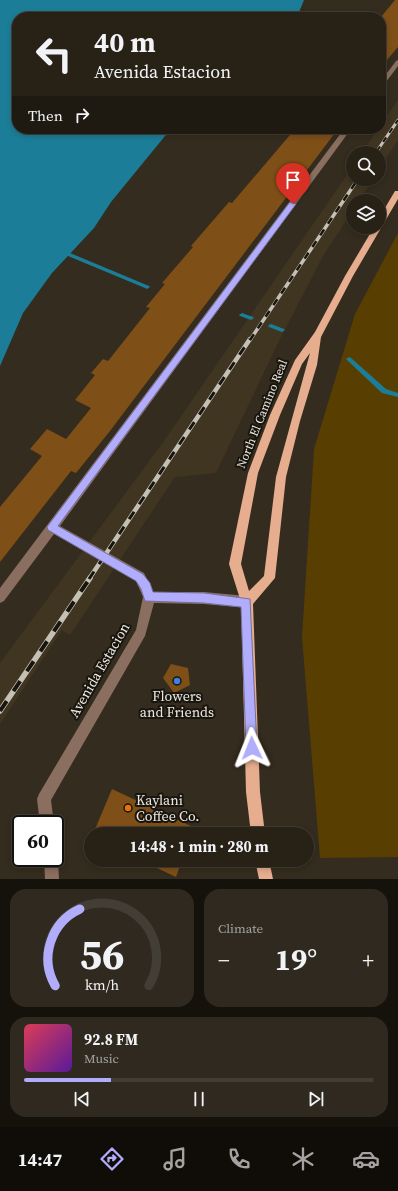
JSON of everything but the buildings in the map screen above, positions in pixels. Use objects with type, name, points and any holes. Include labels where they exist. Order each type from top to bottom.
[{"type":"main road","name":"North El Camino Real","points":[[386,213],[398,193]]},
{"type":"main road","name":"North El Camino Real","points":[[257,827],[253,792],[247,602],[234,564],[253,473],[264,441],[298,364],[318,334],[373,234]]},
{"type":"main road","name":"North El Camino Real","points":[[247,602],[269,578],[281,477],[295,421],[312,365],[318,334]]},
{"type":"main road","points":[[263,867],[266,879]]},
{"type":"street","points":[[386,78],[398,62]]},
{"type":"street","points":[[0,597],[344,134]]},
{"type":"street","points":[[52,527],[140,578],[146,587],[149,597],[204,598],[247,602]]},
{"type":"street","name":"Avenida Estacion","points":[[46,815],[44,799],[141,632],[149,597]]},
{"type":"street","points":[[51,867],[52,879]]},
{"type":"shaded area","points":[[398,100],[398,140],[386,158],[386,146],[367,146],[375,134],[386,134],[386,118]]},
{"type":"shaded area","points":[[346,176],[346,186],[369,186],[363,194],[346,194],[346,221],[323,256],[277,345],[216,473],[175,477],[70,635],[62,630],[0,724],[0,663],[164,441]]},
{"type":"shaded area","points":[[398,233],[398,857],[320,858],[302,637],[314,449],[355,314]]},
{"type":"water","points":[[0,0],[304,0],[299,12],[12,12],[12,134],[168,134],[111,202],[94,228],[52,273],[23,313],[0,366]]},
{"type":"waterway","points":[[70,255],[147,287]]},
{"type":"waterway","points":[[242,315],[251,318]]},
{"type":"waterway","points":[[271,326],[282,330]]},
{"type":"waterway","points":[[349,359],[384,391],[398,395]]},
{"type":"railway","points":[[380,146],[398,120]]},
{"type":"railway","points":[[250,340],[353,186]]},
{"type":"railway","points":[[89,579],[250,339]]},
{"type":"railway","points":[[0,711],[90,578]]},
{"type":"place","name":"Flowers and Friends","points":[[177,681]]},
{"type":"place","name":"Kaylani Coffee Co.","points":[[128,808]]},
{"type":"route","points":[[252,748],[247,646],[247,602],[171,596],[149,597],[146,587],[140,578],[52,527],[293,204]]}]
